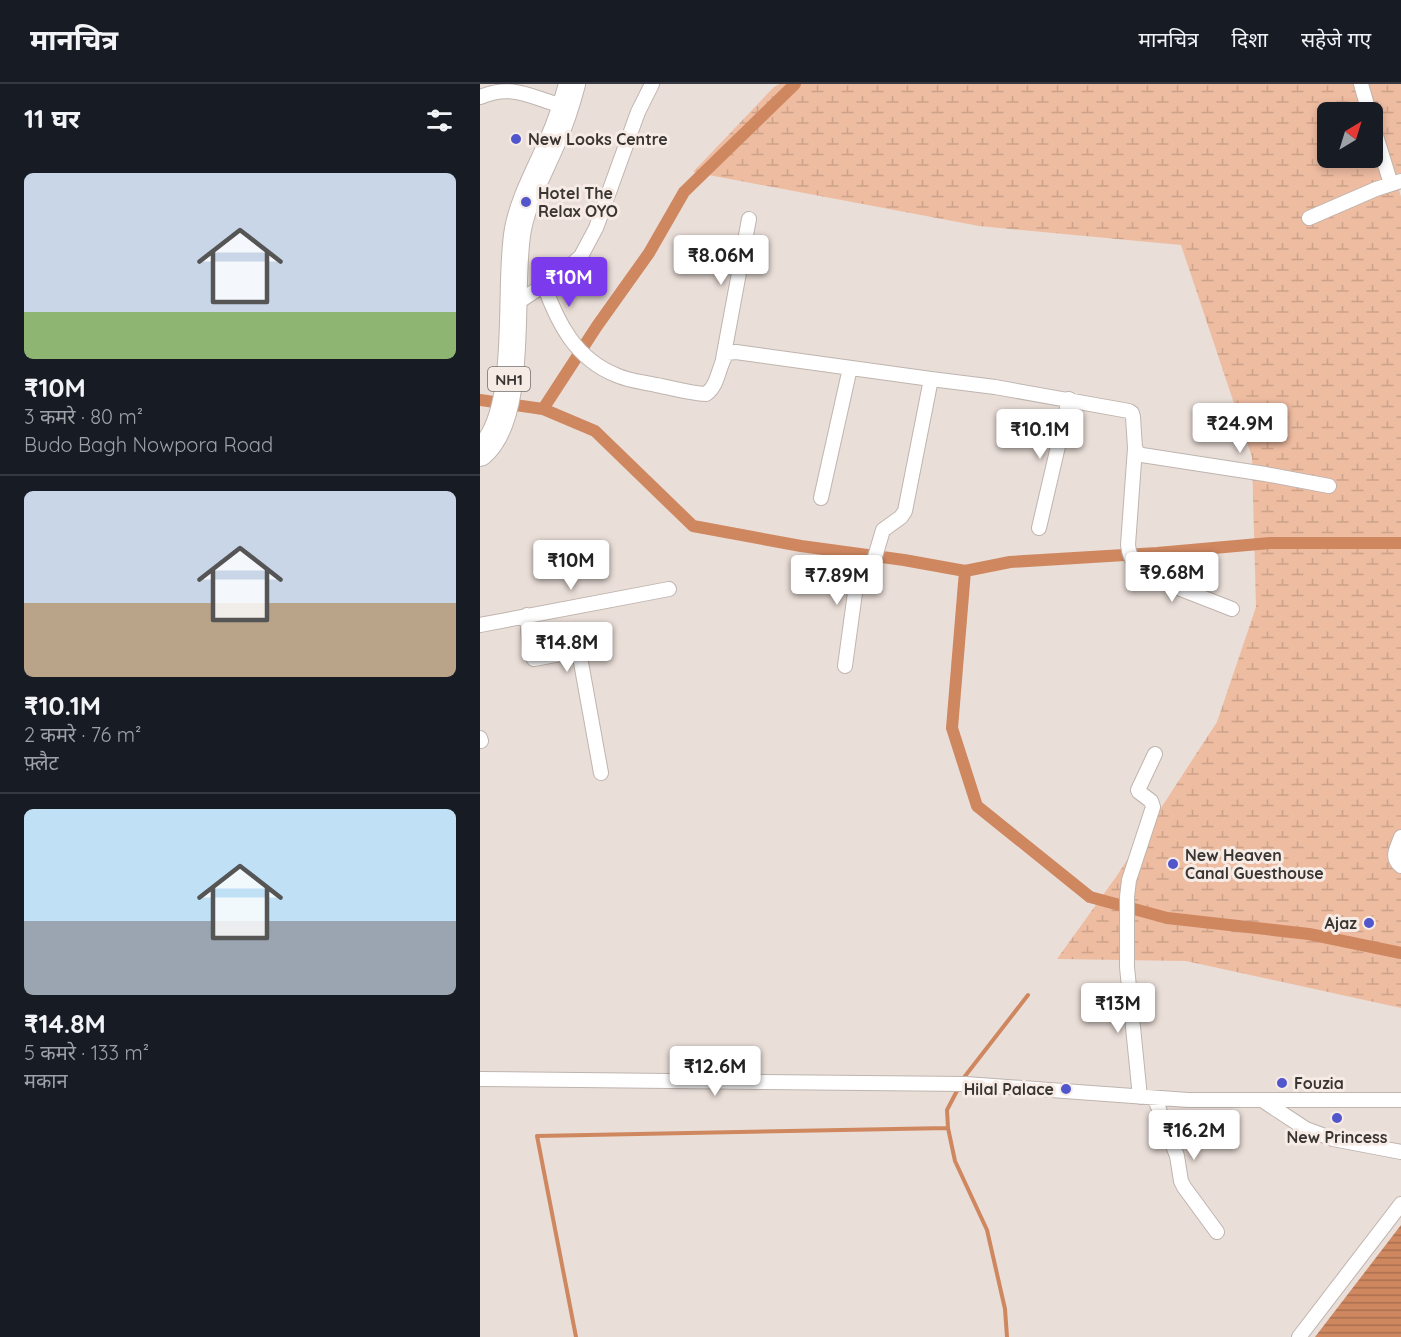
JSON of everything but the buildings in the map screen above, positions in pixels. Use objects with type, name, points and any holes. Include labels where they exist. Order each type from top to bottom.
[{"type":"highway","name":"NH1","points":[[485,440],[501,422],[507,393],[508,315],[519,226],[572,84]]},
{"type":"highway","name":"NH1","points":[[508,315],[501,265],[506,232],[514,203],[556,94]]},
{"type":"street","points":[[508,315],[581,256],[597,228],[638,112],[652,84]]},
{"type":"street","points":[[1361,84],[1366,102]]},
{"type":"street","points":[[480,97],[503,90],[556,94]]},
{"type":"street","points":[[1309,218],[1396,183],[1383,150]]},
{"type":"street","points":[[544,285],[553,310],[571,341],[607,371],[627,379],[706,394],[714,385],[723,359],[749,219]]},
{"type":"street","points":[[723,359],[727,353],[736,351],[995,387],[1129,411],[1133,417],[1135,448],[1129,551],[1134,565],[1150,577],[1232,609]]},
{"type":"street","points":[[820,498],[850,368]]},
{"type":"street","points":[[845,666],[855,585],[859,575],[874,560],[883,530],[901,517],[905,511],[931,379]]},
{"type":"street","points":[[1039,528],[1069,399]]},
{"type":"street","points":[[1135,448],[1142,455],[1329,486]]},
{"type":"street","points":[[480,625],[669,589]]},
{"type":"street","points":[[527,615],[530,653],[534,659],[572,652],[580,657],[601,773]]},
{"type":"street","points":[[1140,1097],[1127,967],[1127,897],[1132,868],[1153,807],[1138,790],[1155,754]]},
{"type":"street","points":[[1401,837],[1394,858],[1401,866]]},
{"type":"street","points":[[480,1079],[966,1084],[1155,1099],[1401,1100]]},
{"type":"street","points":[[1155,1099],[1177,1156],[1181,1181],[1217,1232]]},
{"type":"street","points":[[1262,1100],[1306,1129],[1333,1139],[1401,1152]]},
{"type":"street","points":[[1299,1337],[1401,1204]]},
{"type":"green space","points":[[779,84],[1401,84],[1401,173],[1395,175],[1401,197],[1401,1008],[1186,961],[1057,959],[1116,877],[1217,722],[1256,607],[1252,457],[1181,245],[979,226],[693,172]]},
{"type":"shaded area","points":[[1401,1225],[1401,1337],[1315,1337]]},
{"type":"waterway","points":[[543,409],[597,326],[649,253],[684,192],[795,84]]},
{"type":"waterway","points":[[480,400],[543,409],[595,431],[693,526],[801,546],[965,571],[1010,562],[1270,543],[1401,543]]},
{"type":"waterway","points":[[965,571],[952,728],[977,806],[1090,897],[1167,918],[1309,934],[1401,953]]},
{"type":"waterway","points":[[962,1080],[1028,995]]},
{"type":"waterway","points":[[959,1087],[947,1110],[948,1128],[955,1161],[987,1230],[1005,1309],[1007,1337]]},
{"type":"waterway","points":[[576,1337],[537,1136],[948,1128]]},
{"type":"place","name":"New Looks Centre","points":[[516,139]]},
{"type":"place","name":"Hotel The Relax OYO","points":[[526,202]]},
{"type":"place","name":"New Heaven Canal Guesthouse","points":[[1173,864]]},
{"type":"place","name":"Ajaz","points":[[1369,923]]},
{"type":"place","name":"Fouzia","points":[[1282,1083]]},
{"type":"place","name":"Hilal Palace","points":[[1066,1089]]},
{"type":"place","name":"New Princess","points":[[1337,1118]]}]
